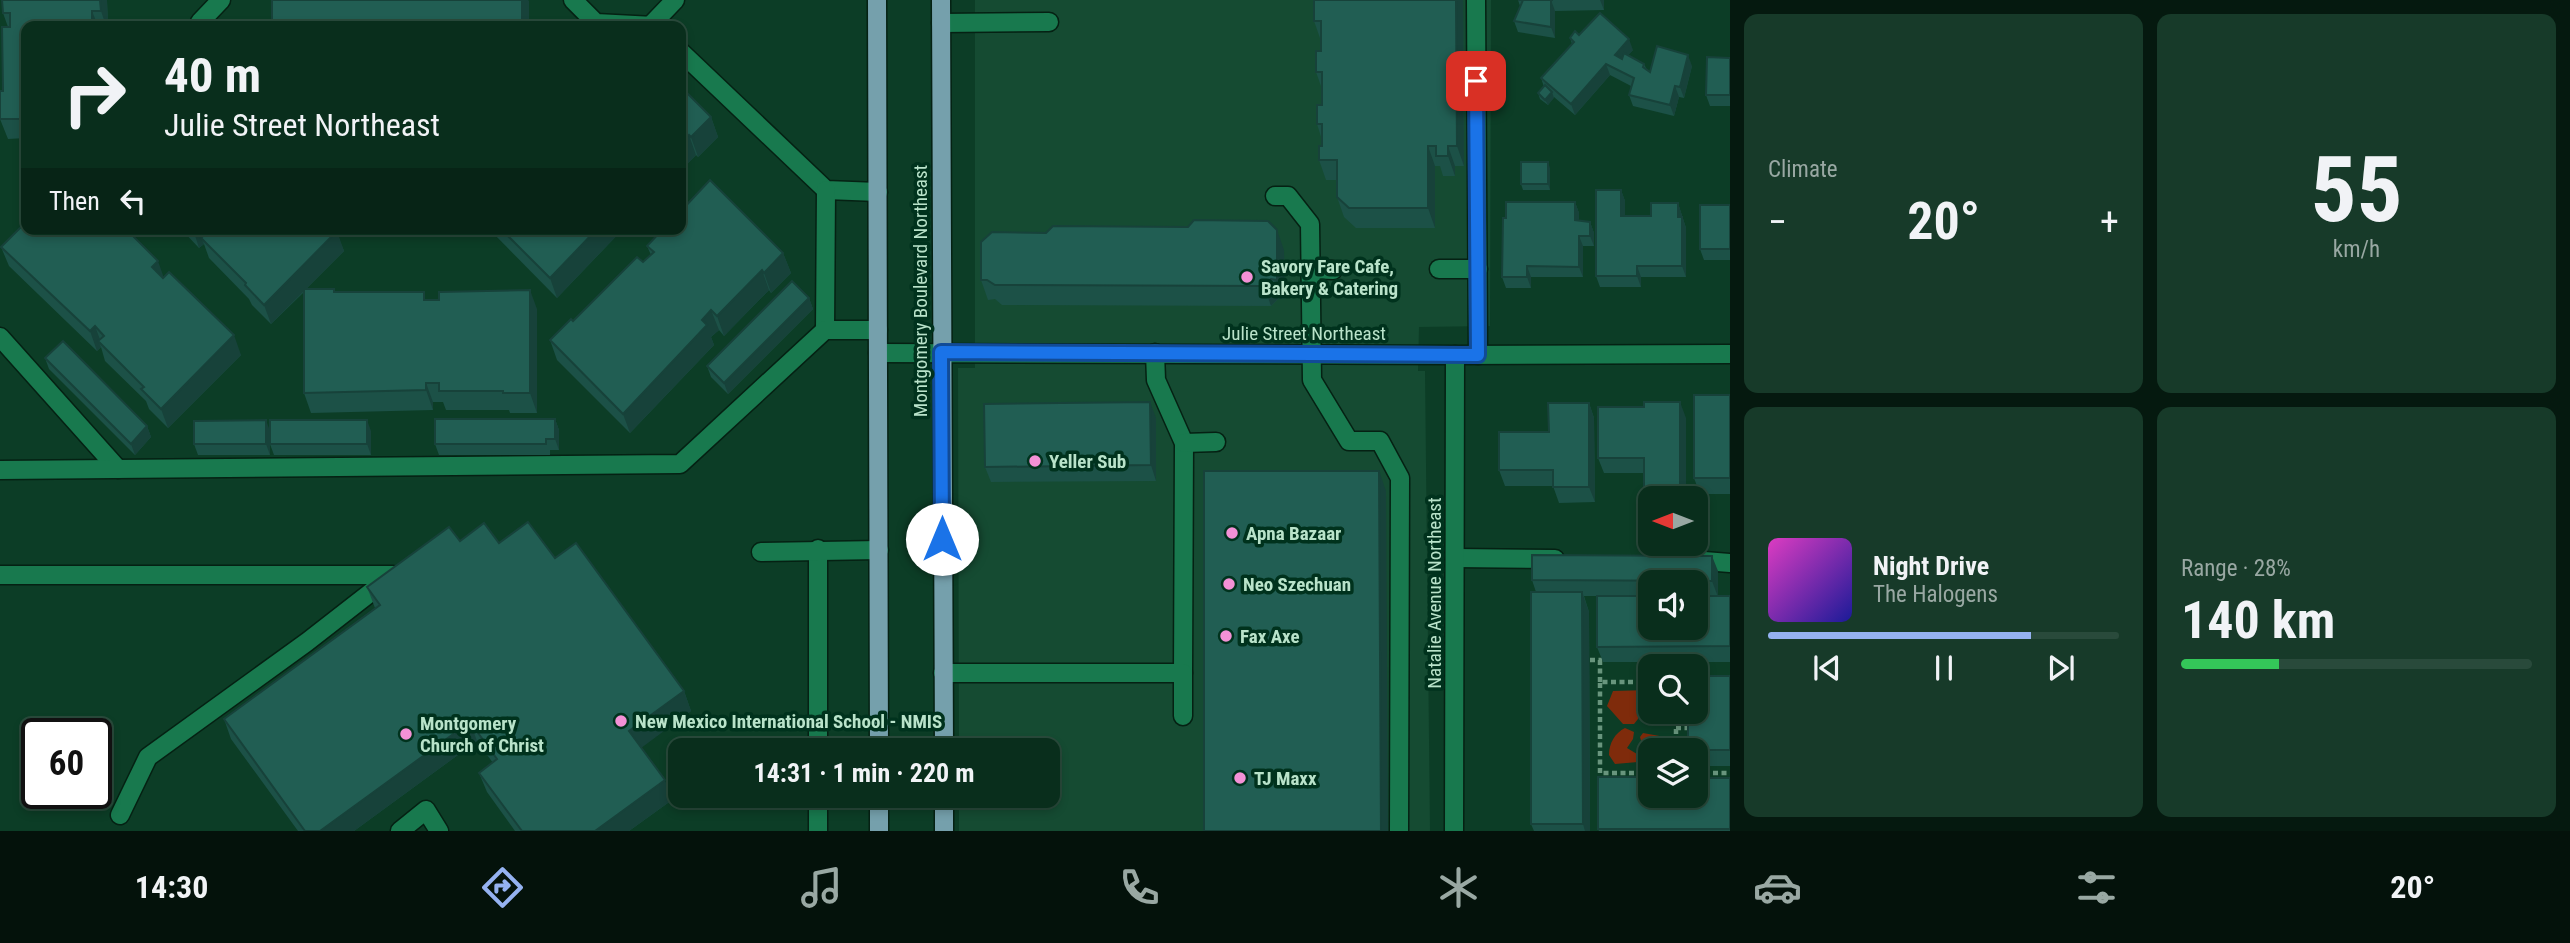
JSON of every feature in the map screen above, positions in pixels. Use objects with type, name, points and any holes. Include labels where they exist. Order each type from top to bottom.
[{"type":"main road","points":[[877,0],[879,738]]},
{"type":"main road","name":"Montgomery Boulevard Northeast","points":[[941,0],[944,738]]},
{"type":"main road","points":[[879,808],[879,831]]},
{"type":"main road","points":[[944,808],[944,831]]},
{"type":"street","points":[[201,21],[221,0]]},
{"type":"street","points":[[573,0],[591,21]]},
{"type":"street","points":[[657,21],[675,0]]},
{"type":"street","points":[[1476,0],[1478,355]]},
{"type":"street","points":[[941,23],[1049,23]]},
{"type":"street","points":[[686,57],[825,190],[878,192]]},
{"type":"street","points":[[825,190],[825,330]]},
{"type":"street","points":[[1275,196],[1288,196],[1310,224],[1312,380],[1349,441],[1380,441],[1400,478],[1399,831]]},
{"type":"street","points":[[1311,269],[1334,270]]},
{"type":"street","points":[[1438,269],[1478,269]]},
{"type":"street","points":[[0,470],[680,464],[825,330],[878,330]]},
{"type":"street","points":[[0,337],[118,469]]},
{"type":"street","name":"Julie Street Northeast","points":[[878,353],[1730,354]]},
{"type":"street","points":[[1155,354],[1156,380],[1184,443],[1183,716]]},
{"type":"street","name":"Natalie Avenue Northeast","points":[[1454,831],[1455,355]]},
{"type":"street","points":[[1184,443],[1216,442]]},
{"type":"street","points":[[818,549],[818,738]]},
{"type":"street","points":[[761,552],[879,550]]},
{"type":"street","points":[[1455,558],[1568,559]]},
{"type":"street","points":[[1674,560],[1730,563]]},
{"type":"street","points":[[0,575],[393,575],[307,642],[148,757],[120,815]]},
{"type":"street","points":[[943,673],[1183,673]]},
{"type":"street","points":[[818,808],[818,831]]},
{"type":"street","points":[[400,831],[426,810],[439,831]]},
{"type":"path","points":[[1590,660],[1602,660],[1600,785]]},
{"type":"path","points":[[1600,682],[1638,682]]},
{"type":"path","points":[[1676,724],[1676,738]]},
{"type":"path","points":[[1676,728],[1694,728]]},
{"type":"path","points":[[1600,773],[1638,773]]},
{"type":"path","points":[[1708,773],[1730,773]]},
{"type":"shaded area","points":[[975,0],[1491,0],[1490,326],[1419,327],[1418,371],[1425,371],[1430,831],[959,831],[959,808],[1060,808],[1060,738],[959,738],[958,368],[975,368]]},
{"type":"shaded area","points":[[1638,690],[1638,719],[1634,724],[1623,724],[1607,706],[1613,691]]},
{"type":"shaded area","points":[[1625,728],[1634,732],[1627,748],[1638,754],[1638,762],[1615,764],[1609,755],[1611,743]]},
{"type":"shaded area","points":[[1643,733],[1665,738],[1640,737]]},
{"type":"building","points":[[2,0],[100,0],[101,11],[92,11],[92,21],[21,21],[21,119],[0,119],[0,91],[3,91],[2,27],[10,27],[10,13],[3,13]]},
{"type":"building","points":[[272,0],[522,0],[522,21],[272,21]]},
{"type":"building","points":[[1314,0],[1456,0],[1457,146],[1448,146],[1448,156],[1436,156],[1436,146],[1428,146],[1428,208],[1349,208],[1337,197],[1337,160],[1319,160],[1322,124],[1317,124],[1317,105],[1322,105],[1322,72],[1316,72],[1316,51],[1321,51],[1321,21],[1314,21]]},
{"type":"building","points":[[1523,0],[1551,0],[1551,27],[1514,21]]},
{"type":"building","points":[[1600,13],[1629,39],[1615,55],[1622,59],[1624,53],[1644,64],[1643,67],[1650,72],[1657,46],[1688,55],[1680,87],[1675,86],[1670,105],[1629,95],[1634,78],[1606,64],[1571,104],[1541,78],[1574,42],[1570,38],[1575,31],[1579,35]]},
{"type":"building","points":[[1707,57],[1730,58],[1730,95],[1706,95]]},
{"type":"building","points":[[1545,85],[1552,92],[1545,100],[1538,93]]},
{"type":"building","points":[[686,92],[711,117],[691,137],[689,135],[686,138]]},
{"type":"building","points":[[1521,162],[1548,162],[1548,184],[1521,184]]},
{"type":"building","points":[[710,180],[783,253],[764,273],[762,270],[717,316],[711,310],[702,320],[707,325],[623,414],[550,340],[571,319],[573,321],[637,257],[643,262],[654,252],[647,246],[657,235],[686,235],[686,206]]},
{"type":"building","points":[[1596,190],[1621,190],[1621,216],[1651,216],[1651,203],[1678,203],[1678,217],[1682,217],[1682,266],[1637,266],[1637,276],[1596,276]]},
{"type":"building","points":[[1506,202],[1575,202],[1575,220],[1590,222],[1590,236],[1579,236],[1579,267],[1527,266],[1527,277],[1502,277],[1503,218],[1506,218]]},
{"type":"building","points":[[1700,205],[1730,205],[1730,249],[1700,249]]},
{"type":"building","points":[[1194,220],[1268,221],[1277,230],[1277,280],[1271,279],[1264,286],[995,285],[981,280],[981,242],[992,232],[1046,233],[1053,226],[1188,227]]},
{"type":"building","points":[[21,227],[21,235],[132,235],[158,261],[152,267],[163,278],[169,272],[234,335],[161,409],[141,389],[144,387],[98,341],[104,336],[95,326],[90,331],[1,247]]},
{"type":"building","points":[[204,235],[333,235],[264,305],[201,238]]},
{"type":"building","points":[[507,235],[591,235],[550,278]]},
{"type":"building","points":[[792,281],[809,298],[724,383],[707,366]]},
{"type":"building","points":[[304,289],[334,289],[334,292],[424,292],[424,300],[439,300],[439,292],[530,290],[530,393],[439,391],[439,383],[426,383],[426,390],[304,393]]},
{"type":"building","points":[[63,341],[147,426],[131,444],[45,358]]},
{"type":"building","points":[[1694,395],[1730,395],[1730,478],[1694,478]]},
{"type":"building","points":[[1150,402],[1151,465],[985,467],[984,404]]},
{"type":"building","points":[[1644,402],[1680,402],[1680,486],[1644,486],[1644,458],[1598,458],[1598,407],[1644,407]]},
{"type":"building","points":[[1548,403],[1589,403],[1589,487],[1553,487],[1553,470],[1499,470],[1499,432],[1549,432]]},
{"type":"building","points":[[435,419],[555,419],[555,439],[546,439],[546,444],[435,444]]},
{"type":"building","points":[[266,420],[266,444],[194,444],[194,421]]},
{"type":"building","points":[[270,420],[367,420],[367,444],[270,444]]},
{"type":"building","points":[[1204,471],[1379,471],[1381,831],[1204,831]]},
{"type":"building","points":[[528,522],[555,558],[576,543],[684,691],[629,731],[665,780],[595,831],[522,831],[479,773],[497,759],[470,722],[320,831],[305,831],[224,719],[380,605],[367,587],[449,527],[460,541],[484,523],[499,543]]},
{"type":"building","points":[[1532,555],[1712,556],[1712,581],[1708,581],[1708,570],[1638,570],[1638,581],[1532,580]]},
{"type":"building","points":[[1531,592],[1582,592],[1583,824],[1531,824]]},
{"type":"building","points":[[1597,596],[1638,596],[1638,640],[1708,640],[1708,596],[1730,596],[1730,646],[1597,647]]},
{"type":"building","points":[[1708,676],[1730,676],[1730,750],[1708,750],[1708,738],[1688,738],[1688,724],[1708,724]]},
{"type":"building","points":[[1598,777],[1638,777],[1638,808],[1708,808],[1708,778],[1730,778],[1730,829],[1598,829]]},
{"type":"place","name":"Savory Fare Cafe, Bakery & Catering","points":[[1247,277]]},
{"type":"place","name":"Yeller Sub","points":[[1035,461]]},
{"type":"place","name":"Apna Bazaar","points":[[1232,533]]},
{"type":"place","name":"Neo Szechuan","points":[[1229,584]]},
{"type":"place","name":"Fax Axe","points":[[1226,636]]},
{"type":"place","name":"New Mexico International School - NMIS","points":[[621,721]]},
{"type":"place","name":"Montgomery Church of Christ","points":[[406,734]]},
{"type":"place","name":"TJ Maxx","points":[[1240,778]]},
{"type":"route","points":[[942,539],[941,352],[1478,355],[1476,81]]}]
